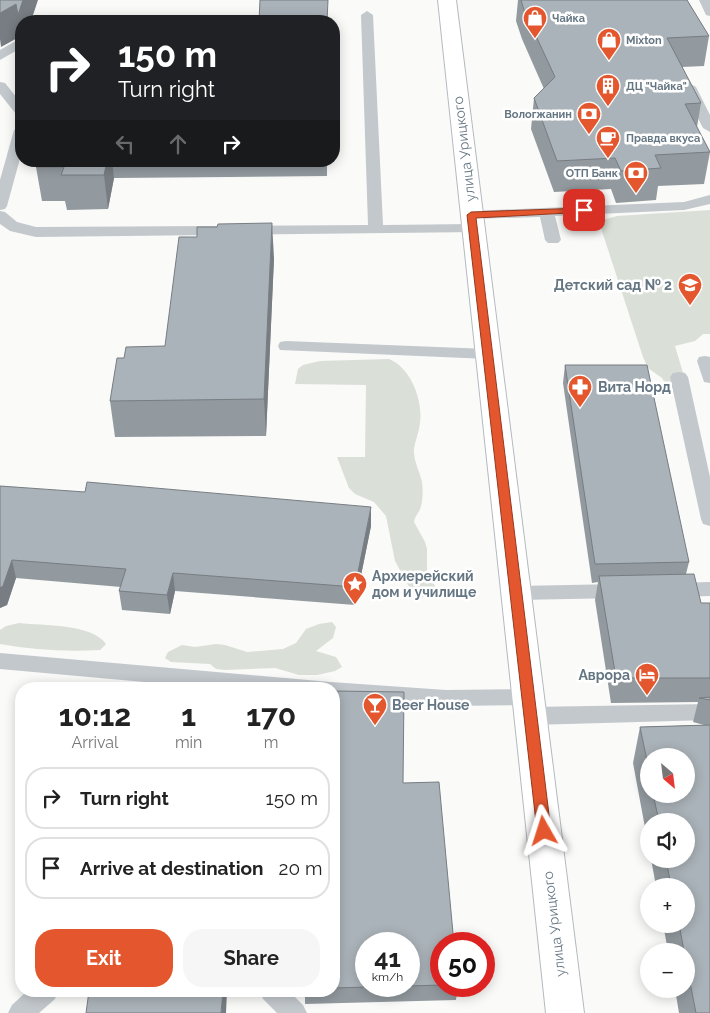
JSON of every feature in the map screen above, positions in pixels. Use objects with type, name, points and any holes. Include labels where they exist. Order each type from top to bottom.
[{"type":"main road","name":"улица Урицкого","points":[[447,0],[565,1013]]},
{"type":"lane","points":[[705,0],[710,12]]},
{"type":"lane","points":[[367,15],[376,230]]},
{"type":"lane","points":[[0,56],[15,46]]},
{"type":"lane","points":[[0,61],[14,61]]},
{"type":"lane","points":[[682,74],[708,134]]},
{"type":"lane","points":[[0,86],[15,104]]},
{"type":"lane","points":[[0,206],[15,152]]},
{"type":"lane","points":[[0,215],[10,225],[22,230],[36,232],[376,230],[472,222],[547,212],[684,206],[700,204],[710,199]]},
{"type":"lane","points":[[547,212],[553,240]]},
{"type":"lane","points":[[286,346],[488,354]]},
{"type":"lane","points":[[704,360],[710,378]]},
{"type":"lane","points":[[679,377],[710,519]]},
{"type":"lane","points":[[517,593],[710,590]]},
{"type":"lane","points":[[0,661],[158,682]]},
{"type":"lane","points":[[340,689],[530,706],[710,712]]},
{"type":"lane","points":[[21,1013],[39,997]]},
{"type":"lane","points":[[278,997],[294,1013]]},
{"type":"shaded area","points":[[710,210],[710,334],[703,334],[695,341],[675,346],[689,393],[670,391],[662,378],[648,368],[643,357],[600,225],[603,220],[617,216]]},
{"type":"shaded area","points":[[389,359],[397,363],[409,377],[420,405],[420,423],[414,453],[422,482],[422,496],[421,506],[414,522],[425,542],[427,549],[427,572],[435,586],[432,594],[420,598],[412,592],[395,561],[386,516],[374,502],[355,494],[349,488],[337,457],[365,457],[366,385],[295,384],[298,369],[303,365],[320,361]]},
{"type":"shaded area","points":[[332,622],[336,627],[333,638],[316,651],[336,657],[342,667],[335,671],[317,675],[299,675],[275,668],[216,669],[210,664],[171,662],[165,658],[168,652],[182,645],[195,647],[216,644],[247,652],[283,649],[296,643],[306,629]]},
{"type":"shaded area","points":[[19,623],[78,629],[99,637],[106,644],[100,650],[62,651],[0,644],[0,630],[6,626]]},
{"type":"building","points":[[0,0],[23,0],[18,15],[16,4],[0,13]]},
{"type":"building","points":[[260,0],[328,0],[327,15],[259,15]]},
{"type":"building","name":"ДЦ \"Чайка\"","points":[[521,0],[687,0],[709,36],[667,38],[701,103],[685,104],[710,152],[655,155],[661,168],[621,171],[615,158],[557,161],[534,98],[555,77]]},
{"type":"building","points":[[64,167],[106,167],[104,175],[61,175]]},
{"type":"building","points":[[272,223],[264,399],[110,401],[117,358],[124,358],[126,347],[165,346],[179,237],[197,237],[197,227],[217,227],[218,224]]},
{"type":"building","points":[[565,365],[647,365],[689,562],[595,564]]},
{"type":"building","points":[[87,482],[371,507],[355,587],[173,573],[167,595],[119,591],[126,569],[12,560],[3,586],[0,588],[0,486],[85,492]]},
{"type":"building","points":[[694,574],[701,603],[710,603],[710,678],[616,678],[599,576]]},
{"type":"building","points":[[340,691],[404,692],[403,783],[439,782],[453,932],[430,932],[430,985],[420,986],[420,932],[355,932],[355,987],[340,988]]},
{"type":"building","points":[[710,697],[710,700],[699,698]]},
{"type":"building","points":[[710,725],[710,1013],[696,1013],[693,998],[695,998],[695,943],[683,943],[681,933],[695,933],[695,878],[670,878],[668,868],[695,868],[695,813],[657,813],[655,803],[695,803],[695,748],[644,748],[640,727]]},
{"type":"building","points":[[88,997],[222,997],[221,1013],[86,1013]]},
{"type":"place","name":"Чайка","points":[[535,39]]},
{"type":"place","name":"Mixton","points":[[609,61]]},
{"type":"place","name":"ДЦ \"Чайка\"","points":[[608,107]]},
{"type":"place","name":"Вологжанин","points":[[589,135]]},
{"type":"place","name":"Правда вкуса","points":[[608,159]]},
{"type":"place","name":"ОТП Банк","points":[[636,194]]},
{"type":"place","name":"Детский сад № 2","points":[[690,306]]},
{"type":"place","name":"Вита Норд","points":[[580,408]]},
{"type":"place","name":"Архиерейский дом и училище","points":[[355,605]]},
{"type":"place","name":"Аврора","points":[[647,696]]},
{"type":"place","name":"Beer House","points":[[375,726]]},
{"type":"route","points":[[544,831],[471,215],[584,210]]}]
